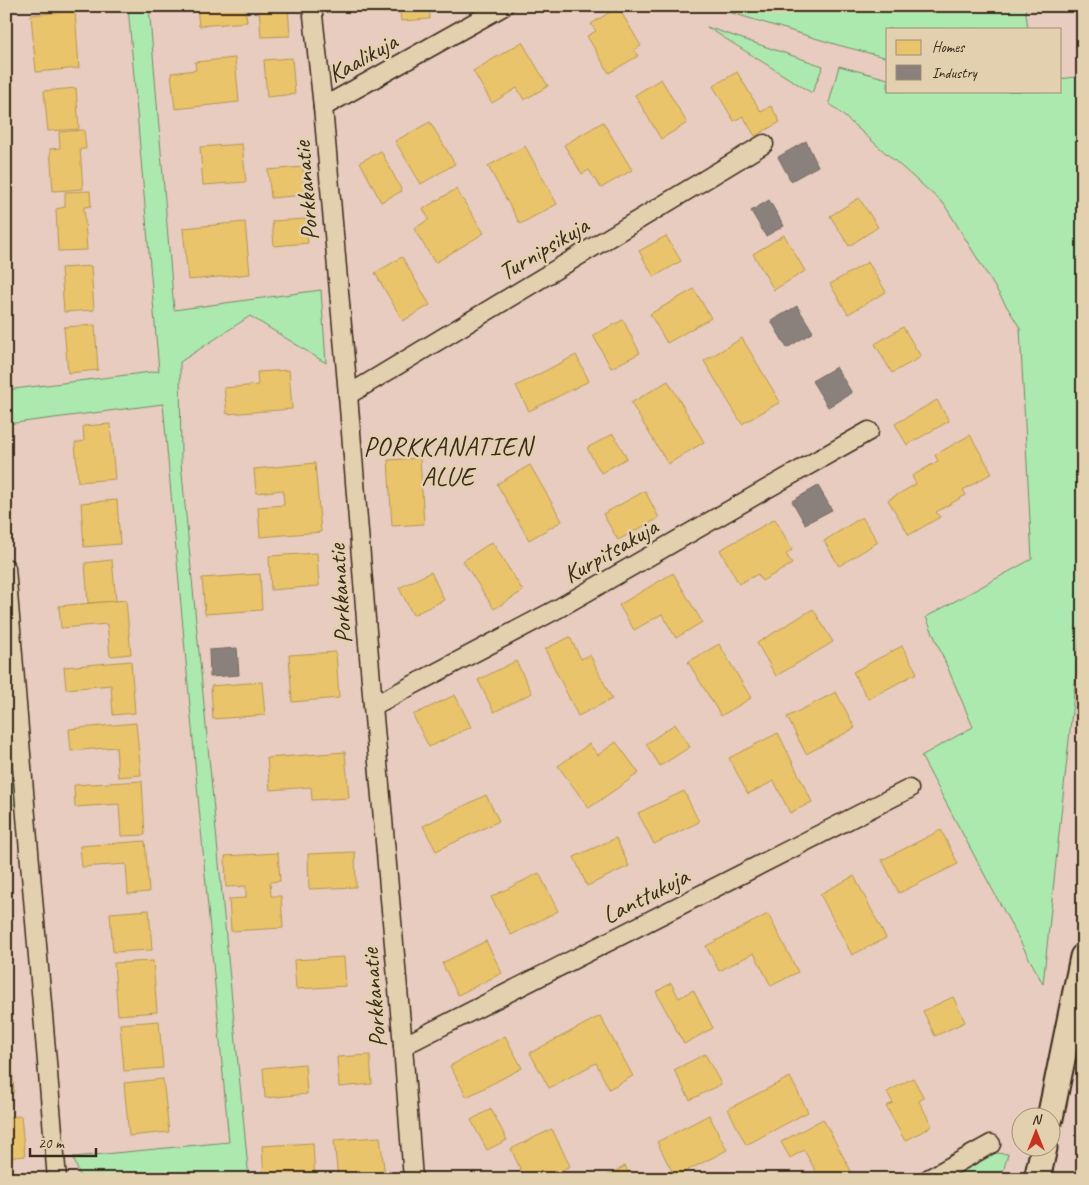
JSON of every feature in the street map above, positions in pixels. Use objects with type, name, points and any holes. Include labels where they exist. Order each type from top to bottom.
[{"type":"main road","points":[[1052,1108],[1083,956]]},
{"type":"main road","points":[[1037,1179],[1042,1158]]},
{"type":"street","name":"Porkkanatie","points":[[312,6],[323,107],[348,395],[413,1179]]},
{"type":"street","name":"Kaalikuja","points":[[323,107],[504,6]]},
{"type":"street","name":"Turnipsikuja","points":[[348,395],[764,144]]},
{"type":"street","name":"Kurpitsakuja","points":[[373,706],[559,608],[869,431]]},
{"type":"street","points":[[6,568],[57,1179]]},
{"type":"street","name":"Lanttukuja","points":[[403,1046],[910,789]]},
{"type":"street","points":[[928,1179],[990,1144]]},
{"type":"green space","points":[[128,6],[149,6],[174,310],[321,290],[326,363],[250,316],[180,362],[181,463],[249,1179],[85,1179],[80,1176],[73,1157],[229,1142],[163,404],[7,424],[6,390],[159,371]]},
{"type":"green space","points":[[713,6],[1025,6],[1028,28],[886,28],[886,57]]},
{"type":"green space","points":[[707,27],[823,66],[812,93]]},
{"type":"green space","points":[[839,66],[886,78],[886,92],[1062,92],[1062,79],[1083,76],[1083,608],[1043,984],[921,756],[973,727],[926,617],[1032,559],[1020,328],[944,204],[829,103]]},
{"type":"green space","points":[[6,663],[18,805],[8,803],[9,824],[6,824]]},
{"type":"green space","points":[[994,1153],[1008,1154],[1001,1179],[948,1179]]},
{"type":"building: Homes","points":[[197,6],[245,6],[247,22],[199,26]]},
{"type":"building: Homes","points":[[259,6],[288,6],[290,36],[261,37]]},
{"type":"building: Homes","points":[[399,6],[429,6],[430,19],[401,21]]},
{"type":"building: Homes","points":[[618,7],[641,46],[634,50],[638,56],[609,73],[587,36],[596,31],[591,24]]},
{"type":"building: Homes","points":[[75,11],[79,68],[36,72],[31,15]]},
{"type":"building: Homes","points":[[522,42],[548,86],[524,100],[517,88],[492,103],[473,71]]},
{"type":"building: Homes","points":[[235,58],[239,102],[175,109],[171,73],[196,70],[195,62]]},
{"type":"building: Homes","points":[[292,58],[295,94],[267,97],[264,60]]},
{"type":"building: Homes","points":[[737,72],[761,112],[771,106],[780,122],[755,136],[743,116],[734,121],[713,86]]},
{"type":"building: Homes","points":[[661,79],[687,123],[661,139],[635,95]]},
{"type":"building: Homes","points":[[76,88],[79,129],[48,131],[44,91]]},
{"type":"building: Homes","points":[[430,122],[455,164],[421,184],[395,141]]},
{"type":"building: Homes","points":[[603,122],[632,170],[601,188],[589,170],[582,174],[564,145]]},
{"type":"building: Homes","points":[[84,130],[86,149],[80,149],[83,189],[53,191],[50,149],[60,148],[59,132]]},
{"type":"building: Homes","points":[[242,144],[246,182],[203,185],[200,147]]},
{"type":"building: Homes","points":[[525,146],[557,204],[520,224],[488,166]]},
{"type":"building: Homes","points":[[381,151],[402,191],[381,202],[360,162]]},
{"type":"building: Homes","points":[[303,167],[305,195],[271,198],[268,170]]},
{"type":"building: Homes","points":[[456,189],[484,233],[435,263],[414,229],[429,219],[423,209]]},
{"type":"building: Homes","points":[[90,191],[91,206],[84,207],[87,250],[58,251],[56,209],[65,207],[65,192]]},
{"type":"building: Homes","points":[[859,198],[878,227],[849,246],[830,216]]},
{"type":"building: Homes","points":[[306,219],[308,243],[274,246],[272,221]]},
{"type":"building: Homes","points":[[245,222],[250,274],[188,280],[183,228]]},
{"type":"building: Homes","points":[[784,235],[805,271],[774,290],[753,254]]},
{"type":"building: Homes","points":[[666,236],[681,261],[654,277],[639,251]]},
{"type":"building: Homes","points":[[402,257],[430,305],[403,321],[375,273]]},
{"type":"building: Homes","points":[[868,262],[886,292],[848,314],[830,284]]},
{"type":"building: Homes","points":[[91,266],[94,310],[64,312],[61,268]]},
{"type":"building: Homes","points":[[694,289],[711,318],[667,343],[650,314]]},
{"type":"building: Homes","points":[[623,320],[640,353],[611,368],[593,335]]},
{"type":"building: Homes","points":[[95,325],[98,370],[68,373],[64,327]]},
{"type":"building: Homes","points":[[903,327],[921,357],[892,373],[875,344]]},
{"type":"building: Homes","points":[[742,338],[780,402],[742,424],[704,361]]},
{"type":"building: Homes","points":[[576,355],[589,381],[529,411],[516,386]]},
{"type":"building: Homes","points":[[289,370],[292,409],[227,414],[224,388],[258,385],[257,372]]},
{"type":"building: Homes","points":[[668,381],[704,442],[668,464],[631,403]]},
{"type":"building: Homes","points":[[937,400],[949,421],[907,445],[895,424]]},
{"type":"building: Homes","points":[[110,424],[115,479],[78,482],[75,443],[84,441],[83,426]]},
{"type":"building: Homes","points":[[613,434],[627,458],[601,473],[587,448]]},
{"type":"building: Homes","points":[[970,435],[992,473],[963,490],[966,495],[936,512],[940,517],[909,535],[888,500],[916,484],[912,476],[938,461],[935,455]]},
{"type":"building: Homes","points":[[420,458],[424,524],[392,526],[388,460]]},
{"type":"building: Homes","points":[[315,463],[321,532],[260,537],[258,507],[284,505],[283,490],[256,493],[254,469]]},
{"type":"building: Homes","points":[[530,465],[562,521],[529,540],[497,484]]},
{"type":"building: Homes","points":[[645,491],[659,518],[618,540],[603,514]]},
{"type":"building: Homes","points":[[117,500],[120,544],[84,547],[81,503]]},
{"type":"building: Homes","points":[[862,517],[878,542],[839,566],[824,541]]},
{"type":"building: Homes","points":[[775,519],[792,550],[786,554],[792,564],[762,581],[758,574],[739,584],[720,550]]},
{"type":"building: Homes","points":[[492,542],[523,591],[494,609],[463,561]]},
{"type":"building: Homes","points":[[317,553],[319,586],[271,590],[269,556]]},
{"type":"building: Homes","points":[[112,560],[116,601],[88,603],[85,563]]},
{"type":"building: Homes","points":[[431,572],[444,600],[413,615],[399,588]]},
{"type":"building: Homes","points":[[673,573],[702,622],[676,638],[662,614],[634,630],[619,605]]},
{"type":"building: Homes","points":[[260,574],[262,610],[205,614],[202,578]]},
{"type":"building: Homes","points":[[126,600],[131,654],[110,656],[107,624],[61,628],[59,606]]},
{"type":"building: Homes","points":[[813,609],[833,642],[776,676],[757,643]]},
{"type":"building: Homes","points":[[570,637],[581,659],[590,655],[612,699],[578,716],[545,649]]},
{"type":"building: Homes","points":[[719,644],[751,698],[721,716],[688,662]]},
{"type":"building: Homes","points":[[902,646],[917,673],[868,699],[853,672]]},
{"type":"building: Homes","points":[[336,652],[339,698],[292,702],[289,655]]},
{"type":"building: Homes","points":[[131,661],[135,713],[113,715],[111,685],[66,689],[64,667]]},
{"type":"building: Homes","points":[[516,661],[532,693],[494,712],[478,680]]},
{"type":"building: Homes","points":[[262,682],[265,715],[213,719],[211,686]]},
{"type":"building: Homes","points":[[836,692],[855,728],[806,754],[787,717]]},
{"type":"building: Homes","points":[[455,695],[471,727],[429,747],[413,715]]},
{"type":"building: Homes","points":[[136,723],[141,775],[118,777],[116,747],[71,751],[69,729]]},
{"type":"building: Homes","points":[[675,724],[690,747],[660,766],[646,744]]},
{"type":"building: Homes","points":[[778,733],[812,802],[790,813],[774,781],[748,794],[729,758]]},
{"type":"building: Homes","points":[[616,742],[639,773],[589,808],[558,766],[589,744],[598,755]]},
{"type":"building: Homes","points":[[345,752],[349,798],[312,800],[311,787],[270,790],[267,758]]},
{"type":"building: Homes","points":[[142,781],[145,835],[121,836],[119,804],[75,807],[74,785]]},
{"type":"building: Homes","points":[[684,791],[699,822],[654,844],[638,813]]},
{"type":"building: Homes","points":[[486,795],[499,821],[436,851],[423,826]]},
{"type":"building: Homes","points":[[941,830],[958,864],[899,893],[882,860]]},
{"type":"building: Homes","points":[[616,838],[629,866],[587,886],[574,857]]},
{"type":"building: Homes","points":[[145,841],[149,892],[128,894],[126,864],[82,867],[80,846]]},
{"type":"building: Homes","points":[[355,852],[356,887],[309,889],[308,854]]},
{"type":"building: Homes","points":[[278,853],[280,881],[270,882],[271,896],[281,896],[283,928],[231,931],[229,899],[246,898],[246,886],[226,887],[225,856]]},
{"type":"building: Homes","points":[[539,873],[558,911],[511,935],[491,897]]},
{"type":"building: Homes","points":[[854,876],[886,938],[852,955],[820,894]]},
{"type":"building: Homes","points":[[149,910],[152,950],[113,952],[110,913]]},
{"type":"building: Homes","points":[[768,914],[798,972],[771,986],[754,953],[719,971],[706,946]]},
{"type":"building: Homes","points":[[486,941],[502,973],[458,995],[442,963]]},
{"type":"building: Homes","points":[[344,957],[346,986],[296,989],[294,960]]},
{"type":"building: Homes","points":[[153,961],[157,1012],[118,1015],[114,963]]},
{"type":"building: Homes","points":[[671,983],[679,998],[693,990],[713,1028],[684,1044],[656,992]]},
{"type":"building: Homes","points":[[6,984],[10,1025],[6,1025]]},
{"type":"building: Homes","points":[[953,997],[965,1022],[935,1036],[923,1011]]},
{"type":"building: Homes","points":[[600,1016],[633,1076],[609,1089],[596,1063],[549,1088],[530,1053]]},
{"type":"building: Homes","points":[[159,1021],[163,1068],[124,1071],[120,1024]]},
{"type":"building: Homes","points":[[10,1032],[14,1092],[6,1092],[6,1033]]},
{"type":"building: Homes","points":[[505,1036],[522,1068],[467,1097],[450,1066]]},
{"type":"building: Homes","points":[[705,1054],[721,1084],[690,1100],[674,1070]]},
{"type":"building: Homes","points":[[370,1055],[372,1084],[339,1087],[337,1057]]},
{"type":"building: Homes","points":[[305,1064],[307,1094],[265,1098],[263,1068]]},
{"type":"building: Homes","points":[[790,1077],[808,1112],[746,1145],[728,1109]]},
{"type":"building: Homes","points":[[913,1078],[924,1098],[919,1101],[932,1126],[905,1141],[886,1106],[893,1103],[887,1092]]},
{"type":"building: Homes","points":[[163,1079],[169,1132],[129,1136],[124,1083]]},
{"type":"building: Homes","points":[[491,1109],[507,1140],[487,1150],[471,1120]]},
{"type":"building: Homes","points":[[709,1115],[727,1150],[675,1177],[657,1142]]},
{"type":"building: Homes","points":[[21,1116],[25,1156],[6,1158],[6,1117]]},
{"type":"building: Homes","points":[[823,1119],[851,1171],[836,1179],[820,1179],[804,1150],[790,1158],[781,1142]]},
{"type":"building: Homes","points":[[552,1129],[570,1166],[545,1179],[525,1179],[511,1149]]},
{"type":"building: Homes","points":[[380,1137],[385,1176],[338,1179],[334,1140]]},
{"type":"building: Homes","points":[[313,1143],[315,1179],[264,1179],[262,1146]]},
{"type":"building: Homes","points":[[625,1166],[632,1179],[601,1179]]},
{"type":"building: Industry","points":[[806,141],[818,166],[791,181],[778,157]]},
{"type":"building: Industry","points":[[769,200],[784,226],[766,236],[751,211]]},
{"type":"building: Industry","points":[[797,306],[813,332],[787,348],[771,321]]},
{"type":"building: Industry","points":[[836,367],[852,393],[828,407],[812,381]]},
{"type":"building: Industry","points":[[818,486],[832,510],[805,524],[792,501]]},
{"type":"building: Industry","points":[[237,648],[239,675],[210,677],[209,650]]},
{"type":"district","name":"PORKKANATIEN ALUE","points":[[448,461]]}]
